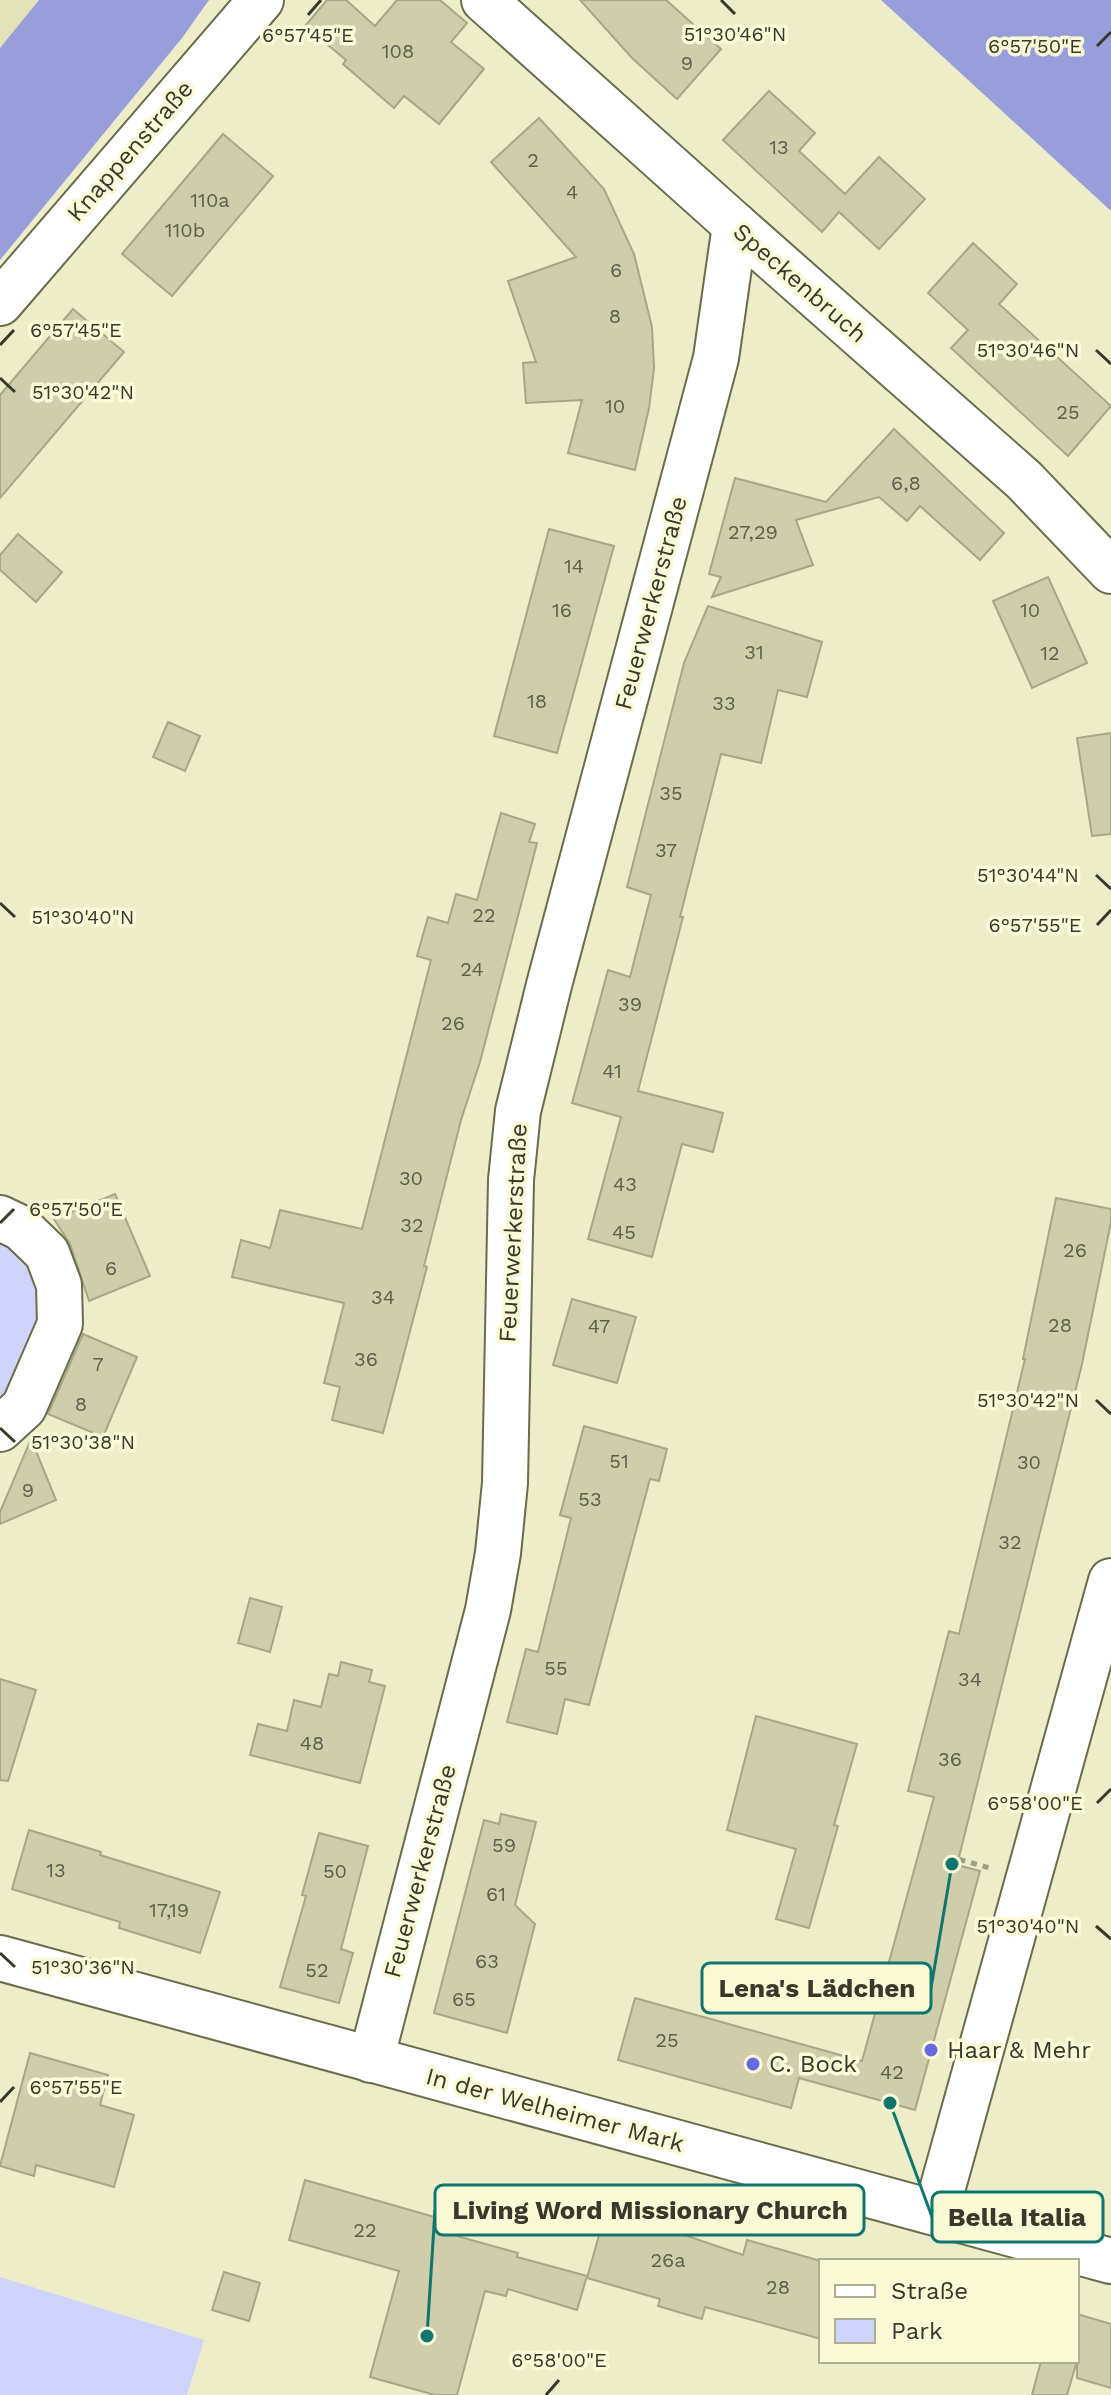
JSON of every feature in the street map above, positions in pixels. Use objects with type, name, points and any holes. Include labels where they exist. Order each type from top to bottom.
[{"type":"street","name":"Knappenstraße","points":[[0,303],[261,0]]},
{"type":"street","name":"Speckenbruch","points":[[484,0],[1024,480],[1111,571]]},
{"type":"street","name":"Feuerwerkerstraße","points":[[371,2060],[488,1610],[498,1553],[506,1456],[511,1180],[518,1111],[716,358],[735,225]]},
{"type":"street","points":[[0,1218],[21,1228],[47,1253],[59,1285],[60,1324],[24,1407],[0,1429]]},
{"type":"street","points":[[936,2212],[1111,1581]]},
{"type":"street","name":"In der Welheimer Mark","points":[[0,1958],[1111,2261]]},
{"type":"path","points":[[952,1864],[954,1858],[985,1867]]},
{"type":"shaded area","points":[[0,0],[39,0],[0,48]]},
{"type":"shaded area","points":[[39,0],[209,0],[182,38],[0,260],[0,48]]},
{"type":"shaded area","points":[[881,0],[1111,0],[1111,211]]},
{"type":"green space","points":[[0,1237],[9,1240],[48,1290],[44,1324],[0,1410]]},
{"type":"green space","points":[[0,2277],[204,2340],[187,2395],[0,2395]]},
{"type":"building","points":[[327,0],[346,0],[375,26],[397,0],[440,0],[467,23],[451,42],[484,69],[439,124],[404,96],[394,108],[343,64],[346,60],[305,26]]},
{"type":"building","points":[[580,0],[666,0],[721,49],[677,99],[632,58]]},
{"type":"building","points":[[769,91],[815,133],[799,151],[845,194],[879,157],[925,199],[879,249],[839,212],[822,232],[723,140]]},
{"type":"building","points":[[539,118],[604,189],[634,254],[652,327],[654,368],[649,408],[635,470],[568,453],[582,400],[526,403],[523,363],[536,362],[508,281],[576,257],[491,162]]},
{"type":"building","points":[[223,134],[273,176],[172,296],[122,254]]},
{"type":"building","points":[[973,243],[1017,284],[999,304],[1111,406],[1068,456],[951,348],[968,330],[928,293]]},
{"type":"building","points":[[73,309],[124,352],[0,498],[0,395]]},
{"type":"building","points":[[894,429],[1004,533],[980,560],[920,506],[907,521],[879,497],[796,520],[813,565],[712,597],[721,577],[709,574],[735,478],[826,502]]},
{"type":"building","points":[[549,529],[614,546],[557,753],[494,736]]},
{"type":"building","points":[[18,534],[62,572],[36,602],[0,570],[0,555]]},
{"type":"building","points":[[1048,577],[1087,663],[1032,688],[993,601]]},
{"type":"building","points":[[708,606],[822,642],[807,697],[778,690],[761,763],[721,754],[638,1091],[723,1113],[713,1152],[682,1144],[652,1257],[588,1239],[621,1117],[572,1103],[608,970],[630,977],[651,895],[627,887],[684,663]]},
{"type":"building","points":[[168,722],[200,736],[185,771],[153,757]]},
{"type":"building","points":[[1111,733],[1111,834],[1092,836],[1077,738]]},
{"type":"building","points":[[501,813],[535,824],[529,842],[537,843],[480,1062],[461,1120],[424,1266],[427,1267],[383,1433],[332,1420],[340,1387],[324,1383],[344,1303],[232,1277],[241,1240],[270,1248],[280,1210],[362,1229],[431,960],[417,956],[428,917],[448,923],[456,894],[477,900]]},
{"type":"building","points":[[115,1194],[150,1276],[89,1301],[70,1244],[54,1219]]},
{"type":"building","points":[[1056,1198],[1111,1209],[1111,1222],[1082,1364],[957,1865],[980,1871],[915,2110],[799,2078],[791,2108],[618,2060],[635,1998],[862,2061],[934,1797],[908,1791],[949,1631],[959,1634],[1025,1359]]},
{"type":"building","points":[[572,1299],[636,1317],[617,1383],[553,1365]]},
{"type":"building","points":[[83,1334],[137,1357],[103,1437],[48,1414]]},
{"type":"building","points":[[584,1426],[667,1449],[659,1481],[650,1479],[589,1705],[565,1699],[557,1734],[507,1722],[526,1649],[538,1652],[571,1518],[560,1515]]},
{"type":"building","points":[[31,1439],[56,1500],[0,1524],[0,1512]]},
{"type":"building","points":[[250,1598],[282,1607],[270,1652],[238,1643]]},
{"type":"building","points":[[341,1662],[372,1670],[369,1682],[385,1686],[360,1783],[250,1755],[258,1724],[287,1731],[294,1700],[321,1707],[329,1674],[338,1676]]},
{"type":"building","points":[[0,1679],[36,1690],[8,1781],[0,1780]]},
{"type":"building","points":[[756,1716],[857,1744],[809,1928],[776,1919],[796,1849],[727,1830]]},
{"type":"building","points":[[501,1814],[536,1822],[515,1905],[535,1924],[507,2033],[434,2013],[484,1820],[499,1824]]},
{"type":"building","points":[[29,1830],[220,1892],[200,1953],[119,1928],[120,1922],[12,1889]]},
{"type":"building","points":[[319,1833],[368,1846],[341,1949],[353,1953],[339,2003],[280,1987],[306,1896],[302,1895]]},
{"type":"building","points":[[30,2053],[108,2075],[100,2105],[134,2115],[114,2187],[36,2165],[34,2176],[0,2166]]},
{"type":"building","points":[[305,2180],[438,2218],[435,2230],[587,2276],[577,2310],[508,2289],[506,2296],[485,2291],[457,2395],[435,2395],[370,2377],[399,2271],[289,2240]]},
{"type":"building","points":[[605,2214],[648,2226],[649,2223],[743,2255],[747,2240],[819,2260],[819,2338],[705,2307],[702,2319],[658,2306],[660,2299],[587,2278]]},
{"type":"building","points":[[224,2272],[260,2283],[249,2321],[212,2310]]},
{"type":"building","points":[[1079,2315],[1111,2324],[1111,2388],[1077,2378]]},
{"type":"building","points":[[1040,2363],[1076,2363],[1067,2395],[1032,2395]]},
{"type":"place","name":"Lena's Lädchen","points":[[952,1864]]},
{"type":"place","name":"Haar & Mehr","points":[[931,2050]]},
{"type":"place","name":"C. Bock","points":[[753,2064]]},
{"type":"place","name":"Bella Italia","points":[[890,2103]]},
{"type":"place","name":"Living Word Missionary Church","points":[[427,2336]]}]
